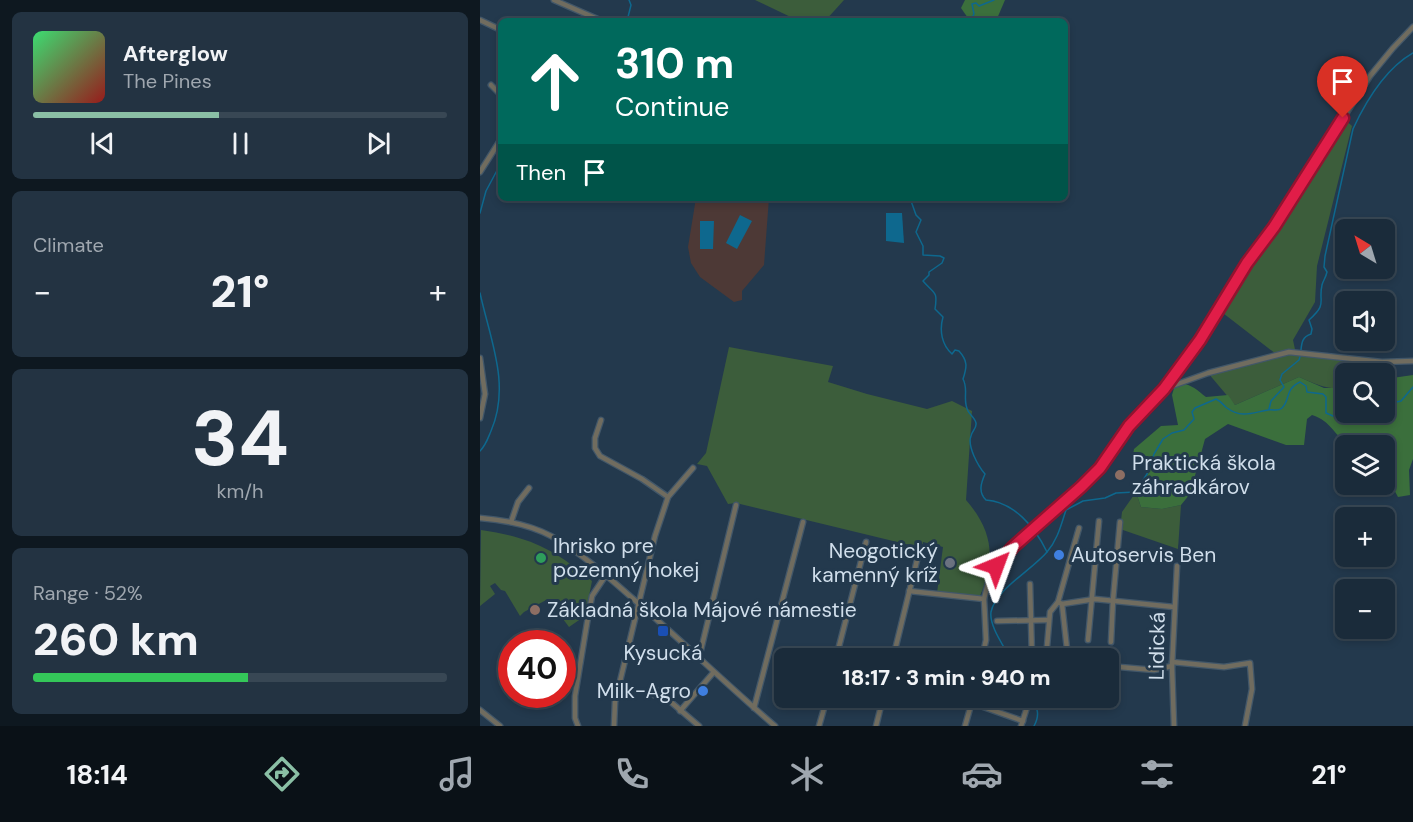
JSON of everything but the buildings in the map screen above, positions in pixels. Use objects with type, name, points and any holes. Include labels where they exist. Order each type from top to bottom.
[{"type":"street","points":[[554,0],[595,18]]},
{"type":"street","points":[[480,20],[498,29]]},
{"type":"street","points":[[984,648],[986,640],[984,599],[989,579],[998,561],[1100,468],[1126,430],[1164,389],[1200,340],[1247,263],[1274,227],[1371,76],[1413,27]]},
{"type":"street","points":[[491,85],[498,91]]},
{"type":"street","points":[[480,172],[498,144]]},
{"type":"street","points":[[1164,389],[1208,373],[1270,356],[1297,353],[1382,362],[1413,361]]},
{"type":"street","points":[[480,363],[484,386],[480,418]]},
{"type":"street","points":[[601,420],[595,438],[595,448],[600,456],[642,479],[668,497]]},
{"type":"street","points":[[614,726],[615,702],[655,536],[668,497],[693,468]]},
{"type":"street","points":[[511,522],[518,502],[530,488]]},
{"type":"street","points":[[699,658],[736,505]]},
{"type":"street","points":[[480,518],[511,522],[550,536],[571,548],[675,635],[713,673],[775,726]]},
{"type":"street","points":[[1088,640],[1099,521]]},
{"type":"street","points":[[754,708],[802,522]]},
{"type":"street","points":[[1111,642],[1120,522]]},
{"type":"street","points":[[1067,648],[1060,603],[1080,528]]},
{"type":"street","points":[[839,648],[866,542]]},
{"type":"street","points":[[895,648],[919,552]]},
{"type":"street","name":"Lidická","points":[[1174,726],[1172,664],[1177,566]]},
{"type":"street","points":[[578,726],[575,718],[575,696],[592,596],[606,575]]},
{"type":"street","points":[[1030,584],[1031,648]]},
{"type":"street","points":[[909,591],[984,599]]},
{"type":"street","points":[[1047,648],[1050,612],[1060,603],[1113,600],[1174,607]]},
{"type":"street","points":[[997,621],[1048,620]]},
{"type":"street","points":[[1119,667],[1154,670],[1172,664],[1224,667],[1250,663],[1252,689],[1245,726]]},
{"type":"street","points":[[680,711],[713,673]]},
{"type":"street","points":[[654,696],[658,691],[699,726]]},
{"type":"street","points":[[819,726],[824,708]]},
{"type":"street","points":[[876,726],[880,708]]},
{"type":"street","points":[[965,726],[971,708]]},
{"type":"street","points":[[990,708],[1022,723],[1027,708]]},
{"type":"street","points":[[480,710],[500,726]]},
{"type":"shaded area","points":[[696,201],[769,201],[764,265],[742,291],[742,300],[734,302],[700,277],[691,263],[688,247]]},
{"type":"green space","points":[[755,0],[844,0],[828,18],[793,18]]},
{"type":"green space","points":[[965,0],[1005,0],[997,18],[968,18],[961,8]]},
{"type":"green space","points":[[1343,118],[1352,126],[1317,266],[1315,302],[1293,340],[1296,354],[1380,363],[1335,363],[1335,388],[1322,386],[1299,377],[1235,405],[1208,373],[1276,354],[1219,310]]},
{"type":"green space","points":[[729,347],[833,366],[828,382],[867,394],[927,409],[952,401],[972,411],[966,500],[987,534],[990,558],[980,596],[937,593],[943,547],[923,542],[922,548],[736,503],[728,504],[707,466],[697,464],[706,453]]},
{"type":"green space","points":[[1413,375],[1413,459],[1409,470],[1410,495],[1398,497],[1395,491],[1395,435],[1338,435],[1324,421],[1312,415],[1307,419],[1304,445],[1286,445],[1228,424],[1205,439],[1190,494],[1181,505],[1162,509],[1141,507],[1136,492],[1150,471],[1133,455],[1134,449],[1161,426],[1178,425],[1172,395],[1175,385],[1188,385],[1206,397],[1228,395],[1235,405],[1299,377],[1324,388],[1335,388],[1335,423],[1395,423],[1395,378]]},
{"type":"green space","points":[[1136,492],[1141,507],[1162,509],[1181,505],[1178,549],[1120,529],[1122,512]]},
{"type":"green space","points":[[481,530],[514,536],[541,546],[592,581],[585,616],[569,627],[548,599],[520,616],[505,591],[495,583],[490,586],[495,594],[480,606]]},
{"type":"water","points":[[886,213],[902,213],[904,243],[886,241]]},
{"type":"water","points":[[740,215],[752,221],[737,249],[726,243]]},
{"type":"water","points":[[700,221],[714,221],[713,249],[700,249]]},
{"type":"waterway","points":[[628,18],[631,5],[629,0]]},
{"type":"waterway","points":[[972,18],[974,14],[972,4],[976,3],[979,6],[994,0]]},
{"type":"waterway","points":[[1269,409],[1271,401],[1284,387],[1280,380],[1282,374],[1299,360],[1304,338],[1311,334],[1309,320],[1321,303],[1322,285],[1327,272],[1324,267],[1325,256],[1353,129],[1377,86],[1413,53]]},
{"type":"waterway","points":[[480,213],[486,191],[498,169]]},
{"type":"waterway","points":[[911,201],[916,215],[921,220],[916,232],[923,246],[923,255],[944,258],[942,263],[929,272],[923,281],[935,295],[935,309],[943,317],[941,332],[946,346],[952,354],[955,350],[959,351],[965,361],[963,379],[966,402],[976,425],[970,440],[976,461],[985,474],[981,484],[982,494],[986,500],[1006,505],[1022,517],[1030,525],[1047,552]]},
{"type":"waterway","points":[[480,293],[499,379],[497,414],[480,451]]},
{"type":"waterway","points":[[1005,648],[991,618],[994,604],[999,596],[1041,559],[1051,547],[1057,537],[1066,510],[1083,501],[1105,498],[1116,493],[1135,492],[1147,474],[1154,454],[1163,439],[1172,433],[1184,430],[1194,419],[1192,412],[1195,408],[1216,399],[1238,413],[1279,410],[1285,405],[1292,388],[1300,382],[1306,386],[1307,392],[1323,394],[1326,397],[1326,413],[1335,415]]},
{"type":"waterway","points":[[1395,402],[1401,401],[1413,387]]},
{"type":"waterway","points":[[1034,726],[1037,718],[1036,708]]},
{"type":"place","name":"Praktická škola záhradkárov","points":[[1120,475]]},
{"type":"place","name":"Autoservis Ben","points":[[1059,555]]},
{"type":"place","name":"Ihrisko pre pozemný hokej","points":[[541,558]]},
{"type":"place","name":"Neogotický kamenný kríž","points":[[950,563]]},
{"type":"place","name":"Základná škola Májové námestie","points":[[535,610]]},
{"type":"place","name":"Kysucká","points":[[663,631]]},
{"type":"place","name":"Milk-Agro","points":[[703,691]]},
{"type":"route","points":[[996,566],[998,561],[1100,468],[1129,426],[1164,389],[1200,340],[1247,263],[1274,227],[1343,118]]}]
